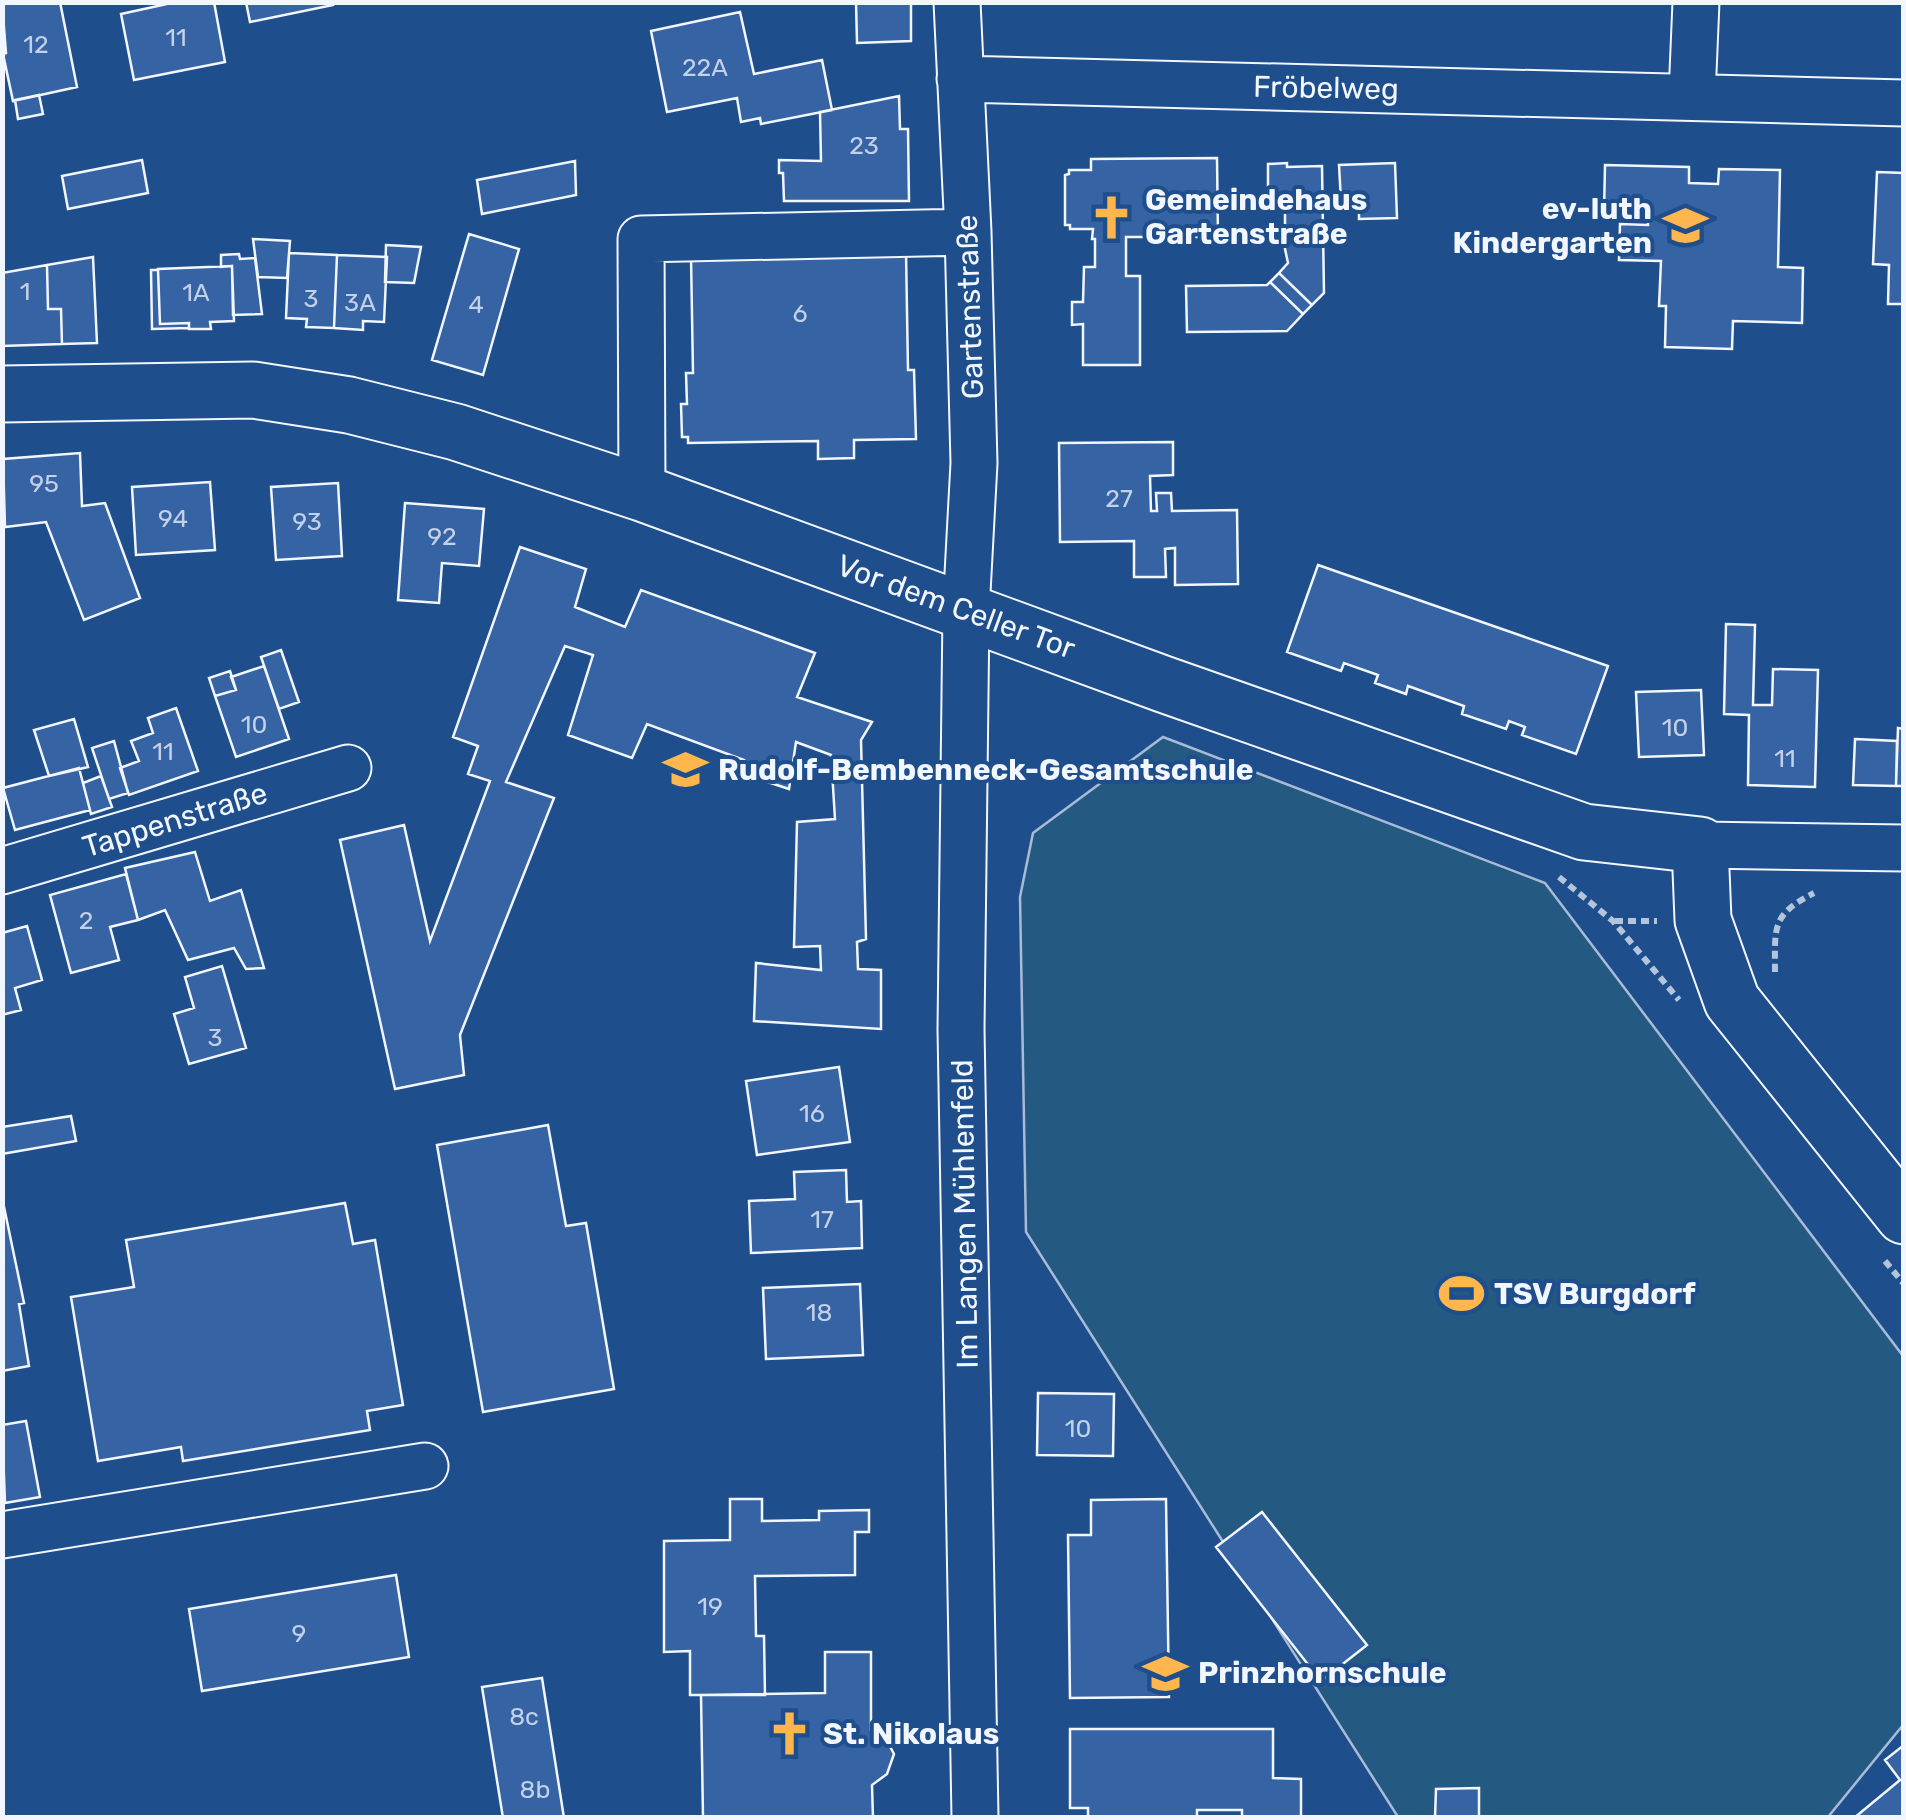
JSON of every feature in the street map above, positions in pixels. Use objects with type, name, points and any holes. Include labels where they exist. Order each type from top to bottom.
[{"type":"main road","name":"Vor dem Celler Tor","points":[[2,394],[254,390],[349,405],[456,432],[642,493],[1163,684],[1584,832],[1700,845]]},
{"type":"main road","points":[[1700,845],[1702,920],[1732,1002],[1904,1216]]},
{"type":"street","name":"Gartenstraße","points":[[957,2],[974,463],[966,611]]},
{"type":"street","points":[[1692,96],[1696,2]]},
{"type":"street","name":"Fröbelweg","points":[[960,79],[1904,103]]},
{"type":"street","points":[[642,493],[641,239],[968,232]]},
{"type":"street","name":"Im Langen Mühlenfeld","points":[[966,611],[962,1029],[975,1818]]},
{"type":"street","name":"Tappenstraße","points":[[2,871],[348,768]]},
{"type":"street","name":"Vor dem Celler Tor","points":[[1700,845],[1904,848]]},
{"type":"street","points":[[2,1536],[426,1466]]},
{"type":"path","points":[[1783,986],[1775,972],[1775,925],[1788,906],[1814,893]]},
{"type":"shaded area","name":"TSV Burgdorf","points":[[1163,737],[1545,883],[1903,1356],[1903,1725],[1828,1817],[1398,1817],[1026,1232],[1020,897],[1033,833]]},
{"type":"building","points":[[2,2],[60,2],[77,87],[13,101],[3,54],[6,53]]},
{"type":"building","points":[[176,2],[214,2],[225,62],[134,80],[121,14]]},
{"type":"building","points":[[246,2],[333,2],[333,5],[250,22]]},
{"type":"building","points":[[856,2],[911,2],[911,41],[857,43]]},
{"type":"building","points":[[740,12],[754,74],[822,60],[832,110],[761,124],[760,118],[741,122],[737,98],[667,112],[651,31]]},
{"type":"building","points":[[39,95],[43,114],[18,119],[15,100]]},
{"type":"building","points":[[899,96],[900,129],[908,129],[909,201],[784,201],[779,160],[821,161],[820,112]]},
{"type":"building","points":[[1217,158],[1218,237],[1126,237],[1126,276],[1140,276],[1140,365],[1083,365],[1083,324],[1072,325],[1072,302],[1083,302],[1084,267],[1095,267],[1095,239],[1093,229],[1070,229],[1070,225],[1065,225],[1065,175],[1069,170],[1091,170],[1091,159]]},
{"type":"building","points":[[142,160],[148,193],[68,209],[62,176]]},
{"type":"building","points":[[575,161],[576,195],[482,214],[477,180]]},
{"type":"building","points":[[1287,163],[1287,167],[1322,166],[1324,293],[1312,305],[1279,273],[1288,263],[1285,202],[1274,202],[1268,196],[1268,164]]},
{"type":"building","points":[[1395,163],[1397,218],[1359,219],[1359,201],[1341,201],[1339,165]]},
{"type":"building","points":[[1605,165],[1689,167],[1689,183],[1718,184],[1719,169],[1780,170],[1778,267],[1803,268],[1802,323],[1733,321],[1732,349],[1665,347],[1666,306],[1659,306],[1661,261],[1619,260],[1620,224],[1648,225],[1648,214],[1604,213]]},
{"type":"building","points":[[1877,172],[1904,173],[1904,304],[1888,304],[1889,265],[1873,264]]},
{"type":"building","points":[[469,234],[519,249],[483,375],[432,360]]},
{"type":"building","points":[[253,239],[290,241],[287,278],[258,277]]},
{"type":"building","points":[[386,245],[421,247],[414,283],[385,282]]},
{"type":"building","points":[[906,252],[908,370],[914,370],[916,439],[854,440],[854,458],[818,459],[818,441],[688,443],[688,437],[682,437],[681,404],[687,404],[686,373],[693,373],[691,257]]},
{"type":"building","points":[[289,253],[337,255],[334,328],[306,327],[307,319],[286,318]]},
{"type":"building","points":[[239,254],[240,259],[255,258],[262,314],[233,315],[232,266],[221,267],[221,255]]},
{"type":"building","points":[[337,255],[387,257],[384,322],[363,321],[363,330],[334,328]]},
{"type":"building","points":[[93,257],[97,343],[62,344],[61,309],[48,309],[47,265]]},
{"type":"building","points":[[47,265],[48,309],[61,309],[62,344],[2,346],[2,273]]},
{"type":"building","points":[[232,266],[234,321],[210,322],[211,329],[189,329],[189,323],[160,324],[158,269]]},
{"type":"building","points":[[151,270],[158,270],[160,324],[189,323],[189,328],[152,329]]},
{"type":"building","points":[[1279,273],[1312,305],[1303,314],[1270,282]]},
{"type":"building","points":[[1270,282],[1303,314],[1287,331],[1187,332],[1186,286]]},
{"type":"building","points":[[1173,442],[1173,475],[1150,476],[1151,511],[1157,511],[1156,493],[1171,493],[1172,511],[1237,510],[1238,584],[1175,585],[1175,548],[1165,549],[1166,577],[1134,577],[1134,541],[1060,542],[1059,443]]},
{"type":"building","points":[[80,453],[82,506],[105,503],[140,598],[84,620],[46,522],[5,527],[3,459]]},
{"type":"building","points":[[210,482],[215,550],[136,555],[132,487]]},
{"type":"building","points":[[338,483],[342,556],[276,560],[271,487]]},
{"type":"building","points":[[405,503],[484,509],[479,566],[442,563],[439,603],[398,600]]},
{"type":"building","points":[[520,547],[586,569],[575,607],[625,627],[641,590],[815,653],[797,697],[872,722],[861,740],[866,939],[857,942],[858,969],[881,970],[881,1029],[754,1021],[756,963],[821,970],[820,946],[794,947],[797,822],[835,819],[831,755],[796,742],[789,789],[740,773],[744,760],[647,724],[632,758],[568,735],[593,655],[565,646],[506,782],[554,798],[460,1035],[464,1075],[395,1089],[340,840],[404,825],[430,941],[490,781],[468,774],[478,746],[453,737]]},
{"type":"building","points":[[1318,565],[1608,666],[1576,754],[1522,735],[1525,727],[1509,721],[1506,729],[1462,714],[1464,706],[1408,686],[1406,694],[1375,683],[1378,675],[1344,663],[1341,671],[1287,652]]},
{"type":"building","points":[[1726,624],[1755,625],[1753,705],[1772,705],[1773,669],[1818,670],[1815,787],[1748,785],[1749,715],[1724,714]]},
{"type":"building","points":[[281,650],[299,702],[279,709],[261,657]]},
{"type":"building","points":[[264,666],[289,739],[236,757],[215,696],[236,690],[231,677]]},
{"type":"building","points":[[230,671],[236,690],[215,696],[209,678]]},
{"type":"building","points":[[1701,690],[1704,755],[1639,757],[1636,692]]},
{"type":"building","points":[[176,708],[198,771],[129,795],[120,768],[139,761],[131,741],[153,733],[148,718]]},
{"type":"building","points":[[74,719],[88,767],[49,776],[34,730]]},
{"type":"building","points":[[1898,728],[1904,729],[1904,786],[1896,786]]},
{"type":"building","points":[[1855,739],[1897,741],[1896,786],[1853,785]]},
{"type":"building","points":[[114,741],[128,793],[109,799],[92,748]]},
{"type":"building","points":[[79,768],[90,810],[15,830],[3,788]]},
{"type":"building","points":[[101,776],[112,807],[91,814],[83,783]]},
{"type":"building","points":[[195,852],[210,901],[241,890],[264,968],[246,969],[234,948],[188,960],[165,910],[138,920],[125,868]]},
{"type":"building","points":[[126,874],[138,920],[110,927],[119,960],[71,973],[50,895]]},
{"type":"building","points":[[27,926],[42,980],[15,988],[21,1010],[2,1015],[2,933]]},
{"type":"building","points":[[222,966],[246,1048],[189,1064],[174,1014],[194,1008],[185,977]]},
{"type":"building","points":[[839,1067],[850,1142],[757,1155],[746,1081]]},
{"type":"building","points":[[71,1116],[76,1141],[2,1154],[2,1127]]},
{"type":"building","points":[[548,1125],[566,1226],[586,1223],[614,1389],[483,1412],[437,1145]]},
{"type":"building","points":[[846,1170],[847,1202],[861,1201],[862,1248],[751,1253],[749,1201],[795,1199],[794,1172]]},
{"type":"building","points":[[3,1202],[24,1303],[19,1304],[29,1366],[2,1371]]},
{"type":"building","points":[[345,1203],[353,1244],[375,1240],[403,1405],[367,1411],[370,1430],[183,1461],[181,1447],[98,1461],[71,1297],[134,1287],[126,1240]]},
{"type":"building","points":[[860,1284],[863,1355],[766,1359],[763,1288]]},
{"type":"building","points":[[1038,1393],[1114,1394],[1113,1456],[1037,1455]]},
{"type":"building","points":[[26,1421],[40,1497],[5,1503],[2,1425]]},
{"type":"building","name":"St. Nikolaus","points":[[730,1499],[762,1499],[762,1521],[819,1520],[819,1511],[869,1510],[869,1532],[855,1532],[855,1575],[755,1576],[756,1636],[764,1636],[765,1695],[690,1695],[690,1651],[664,1652],[664,1541],[730,1540]]},
{"type":"building","points":[[1166,1499],[1169,1697],[1070,1698],[1068,1535],[1091,1535],[1091,1500]]},
{"type":"building","points":[[1262,1512],[1367,1645],[1321,1681],[1216,1547]]},
{"type":"building","points":[[396,1575],[409,1657],[202,1691],[189,1609]]},
{"type":"building","name":"St. Nikolaus","points":[[825,1652],[871,1652],[871,1730],[885,1737],[894,1754],[887,1774],[872,1785],[873,1818],[703,1818],[701,1695],[825,1693]]},
{"type":"building","points":[[542,1678],[564,1818],[503,1818],[482,1687]]},
{"type":"building","points":[[1070,1729],[1273,1729],[1273,1778],[1301,1779],[1301,1818],[1242,1818],[1242,1810],[1197,1810],[1197,1818],[1088,1818],[1088,1808],[1070,1808]]},
{"type":"building","points":[[1904,1745],[1904,1818],[1854,1818],[1900,1780],[1885,1760]]},
{"type":"building","points":[[1479,1788],[1479,1818],[1435,1818],[1436,1789]]},
{"type":"place","name":"Gemeindehaus Gartenstraße","points":[[1112,217]]},
{"type":"place","name":"ev-luth Kindergarten","points":[[1685,226]]},
{"type":"place","name":"Rudolf-Bembenneck-Gesamtschule","points":[[685,770]]},
{"type":"place","name":"TSV Burgdorf","points":[[1461,1294]]},
{"type":"place","name":"Prinzhornschule","points":[[1165,1673]]},
{"type":"place","name":"St. Nikolaus","points":[[790,1734]]}]
